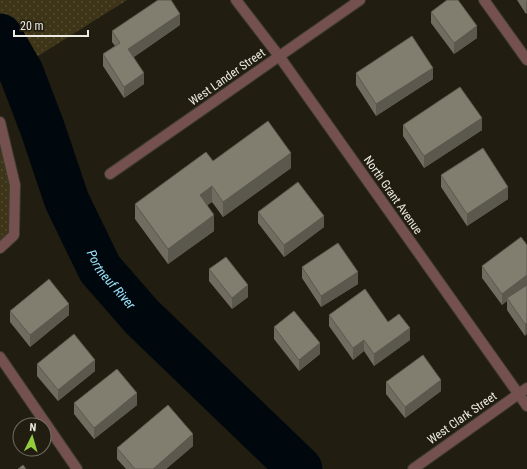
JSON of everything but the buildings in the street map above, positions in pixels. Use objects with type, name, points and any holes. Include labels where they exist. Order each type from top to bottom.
[{"type":"street","name":"North Grant Avenue","points":[[236,0],[279,56],[523,391],[527,406]]},
{"type":"street","name":"West Lander Street","points":[[110,174],[360,0]]},
{"type":"street","points":[[484,0],[527,60]]},
{"type":"street","points":[[0,122],[15,185],[14,235],[0,248]]},
{"type":"street","points":[[0,357],[77,469]]},
{"type":"street","name":"West Clark Street","points":[[413,469],[523,391]]},
{"type":"shaded area","points":[[0,0],[127,0],[0,80]]},
{"type":"shaded area","points":[[0,122],[15,185],[14,235],[0,248]]},
{"type":"waterway","name":"Portneuf River","points":[[0,36],[21,72],[42,127],[67,201],[100,269],[142,317],[300,469]]}]
